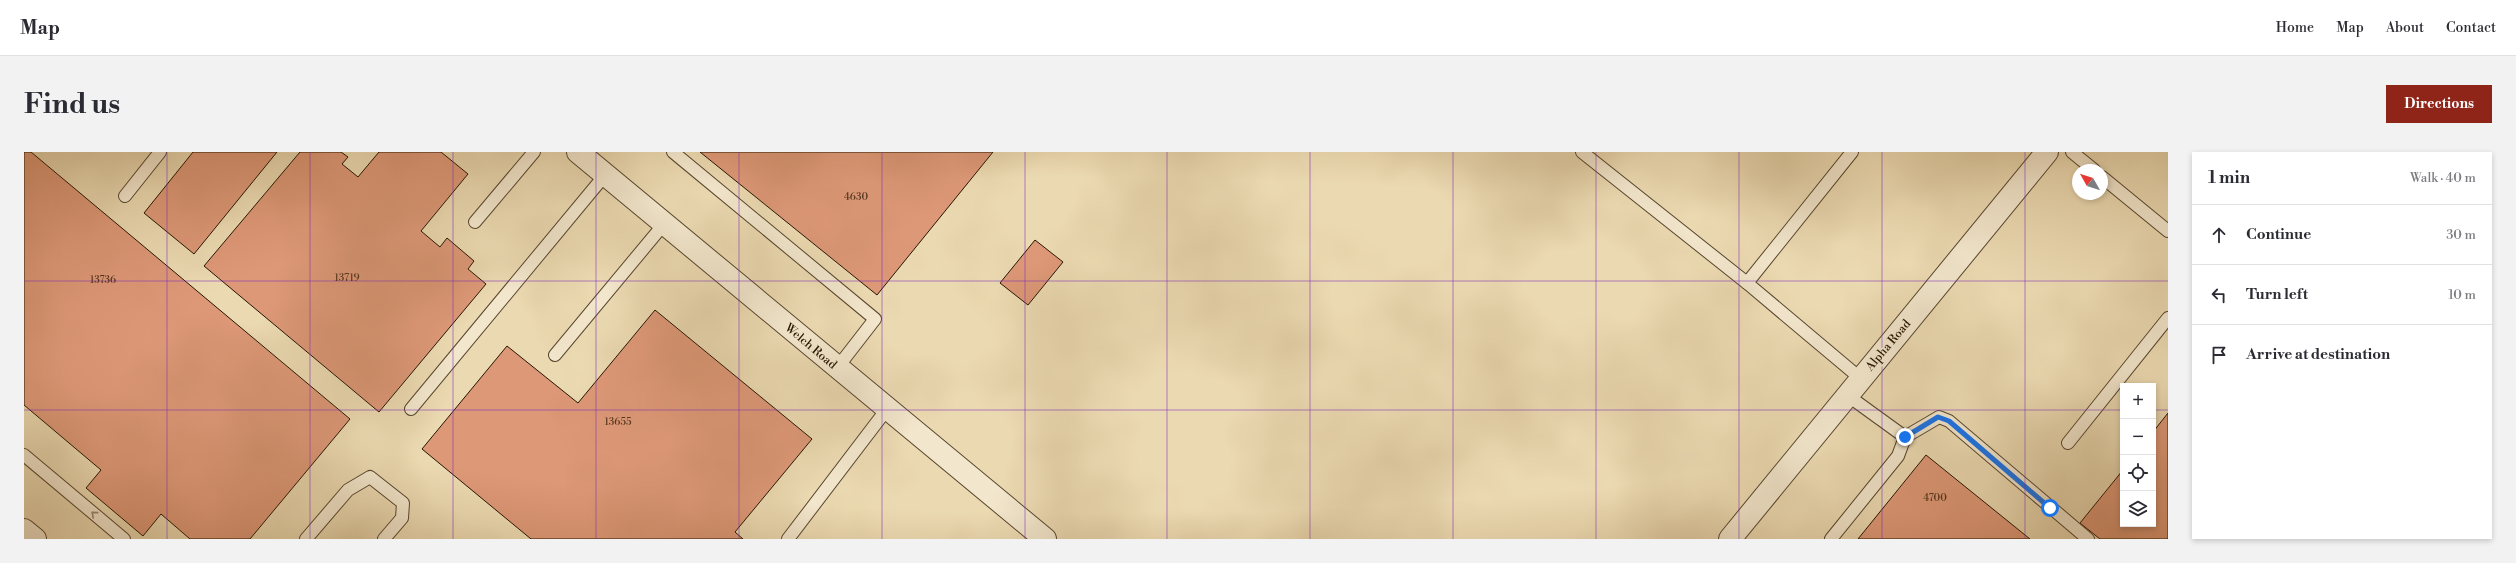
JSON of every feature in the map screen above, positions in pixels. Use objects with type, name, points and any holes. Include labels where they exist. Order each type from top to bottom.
[{"type":"street","name":"Alpha Road","points":[[1730,539],[2047,152]]},
{"type":"street","name":"Welch Road","points":[[582,153],[664,224],[1045,539]]},
{"type":"street","points":[[24,530],[35,539]]},
{"type":"lane","points":[[125,196],[160,152]]},
{"type":"lane","points":[[475,222],[534,152]]},
{"type":"lane","points":[[672,152],[876,319],[837,368]]},
{"type":"lane","points":[[1582,152],[1747,283],[1905,437]]},
{"type":"lane","points":[[1747,283],[1852,152]]},
{"type":"lane","points":[[2072,152],[2087,164]]},
{"type":"lane","points":[[411,409],[605,174]]},
{"type":"lane","points":[[2108,182],[2168,231]]},
{"type":"lane","points":[[555,356],[664,224]]},
{"type":"lane","points":[[2068,443],[2168,318]]},
{"type":"lane","points":[[788,539],[887,409]]},
{"type":"lane","points":[[1831,539],[1898,456],[1905,437],[1938,417],[1949,421],[2088,539]]},
{"type":"lane","points":[[24,455],[124,539]]},
{"type":"lane","points":[[306,539],[348,490],[370,477],[403,503],[402,518],[384,539]]},
{"type":"building","points":[[24,152],[31,152],[350,419],[250,539],[190,539],[161,514],[143,536],[86,488],[101,470],[24,405]]},
{"type":"building","points":[[193,152],[277,152],[194,254],[144,213]]},
{"type":"building","points":[[300,152],[341,152],[348,157],[342,164],[358,177],[379,152],[441,152],[468,174],[421,231],[440,247],[447,238],[474,261],[468,269],[486,284],[379,412],[204,266]]},
{"type":"building","points":[[700,152],[993,152],[877,295]]},
{"type":"building","points":[[1035,240],[1063,262],[1028,305],[1000,283]]},
{"type":"building","points":[[655,310],[812,439],[735,532],[743,539],[531,539],[422,449],[507,346],[578,403]]},
{"type":"building","points":[[2168,413],[2168,539],[2100,539],[2080,523],[2120,474],[2120,527],[2156,527],[2156,428]]},
{"type":"building","points":[[1926,455],[2030,539],[1858,539]]},
{"type":"route","points":[[1905,437],[1923,428],[1938,417],[1949,421],[2050,508]]}]
